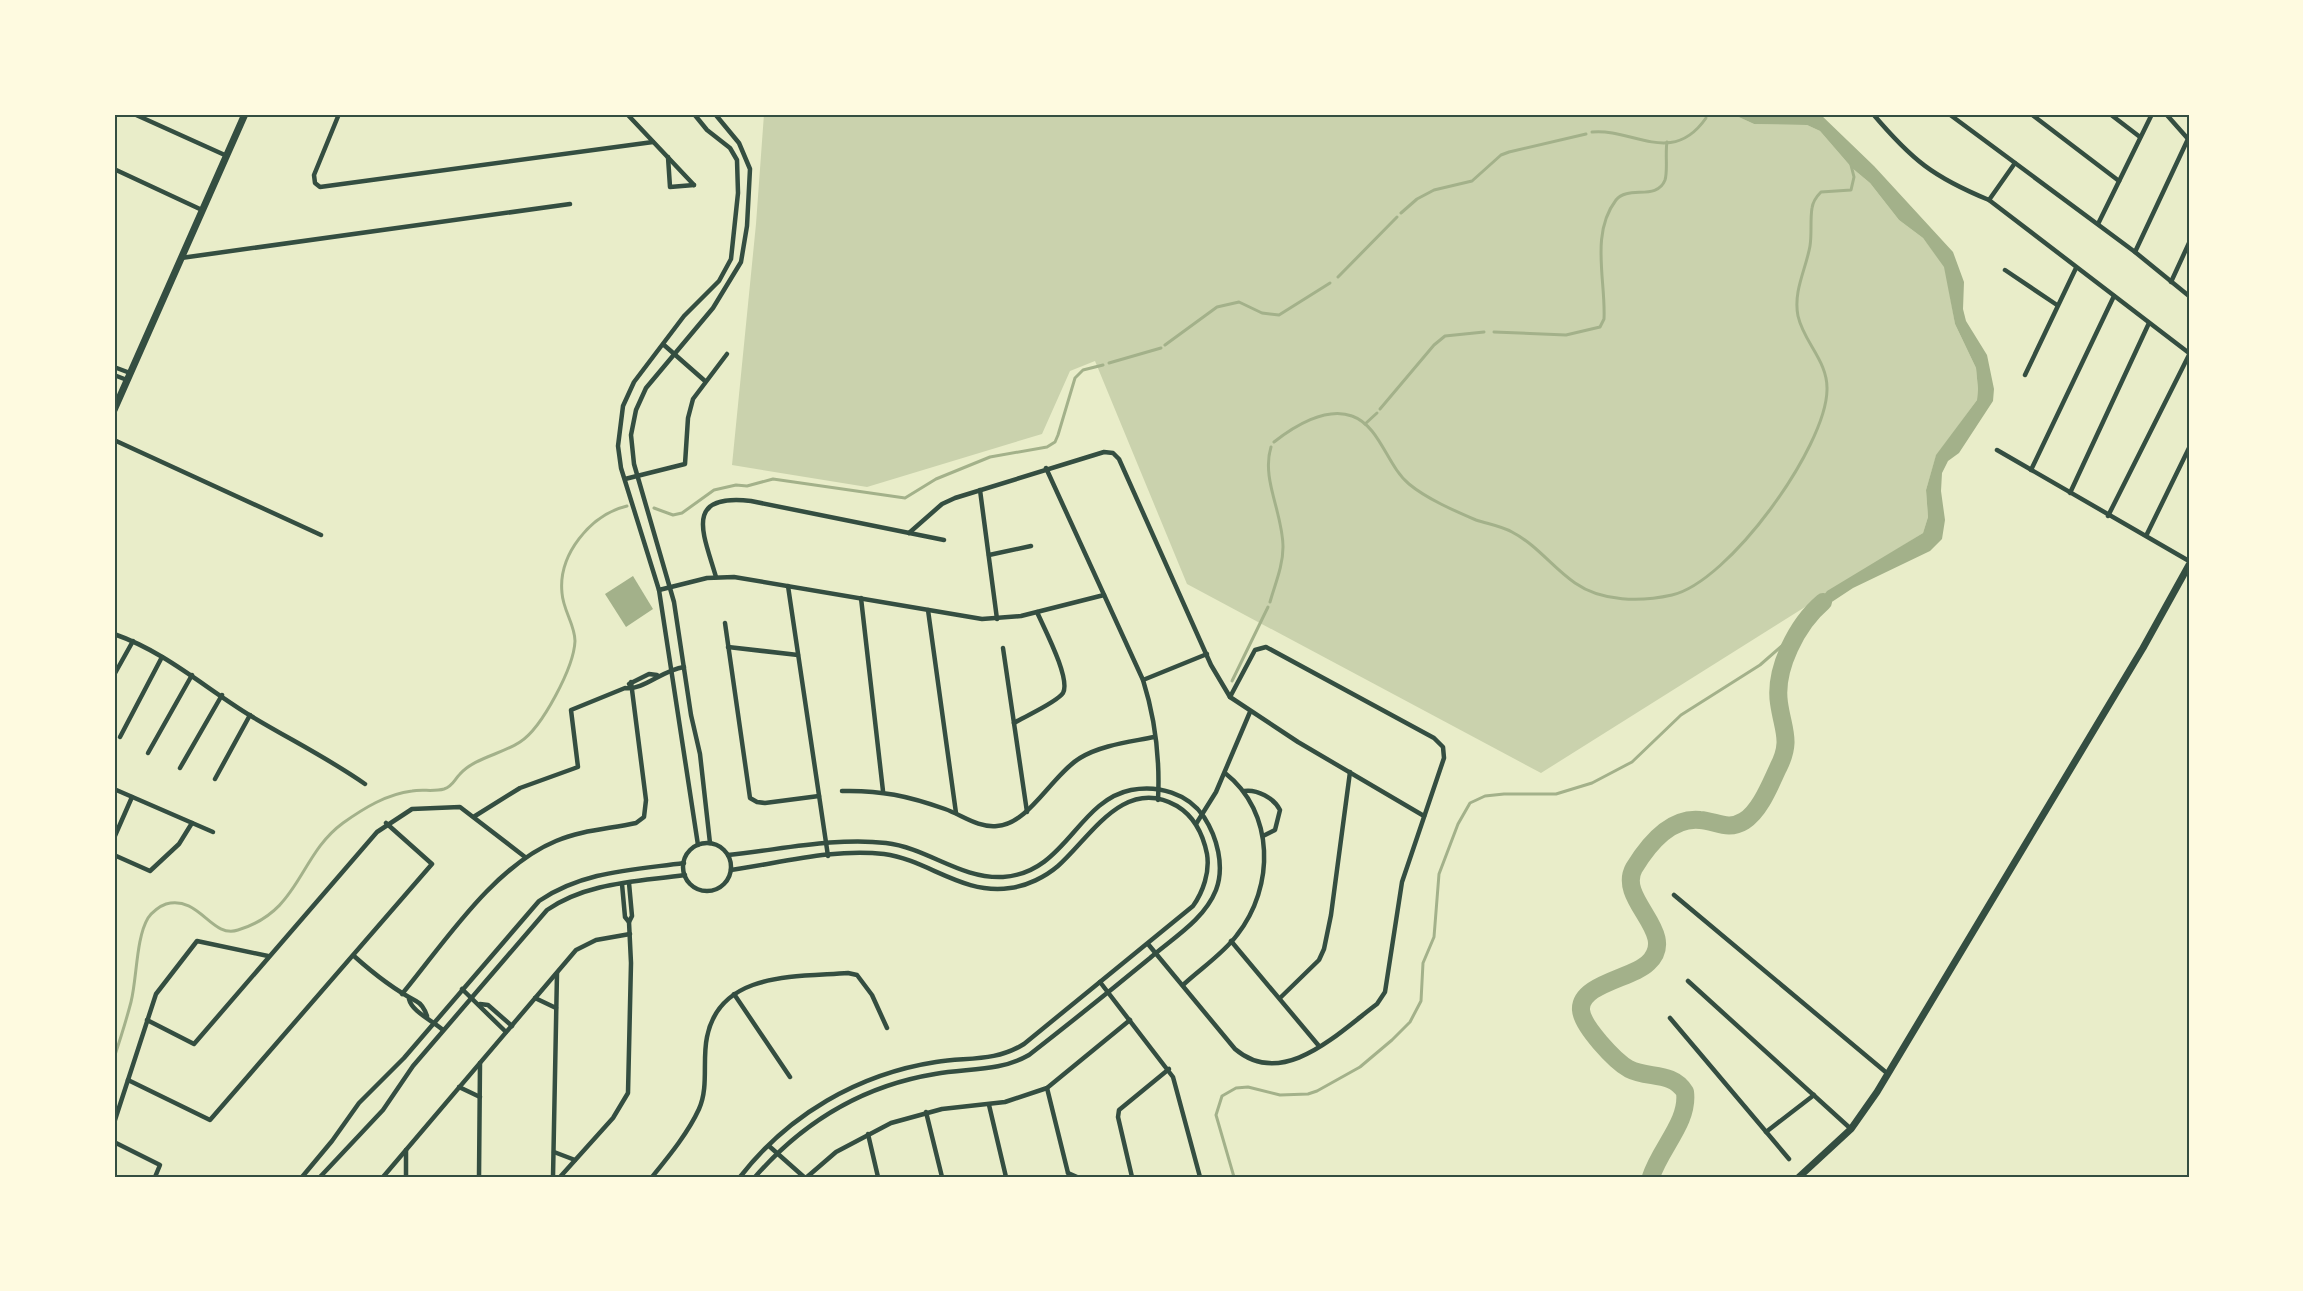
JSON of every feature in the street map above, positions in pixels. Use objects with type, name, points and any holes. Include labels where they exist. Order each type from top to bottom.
[{"type":"main road","points":[[114,410],[245,114]]},
{"type":"main road","points":[[1799,1177],[1851,1129],[1888,1074],[2189,563]]},
{"type":"street","points":[[134,114],[227,156]]},
{"type":"street","points":[[339,114],[314,175],[317,186],[328,188],[653,142]]},
{"type":"street","points":[[627,114],[653,142],[668,157],[688,178],[694,185],[670,187],[668,157]]},
{"type":"street","points":[[694,114],[707,130],[730,148],[737,160],[738,181],[733,248],[728,266],[719,281],[691,308],[641,373],[623,406],[618,446],[625,479],[659,590],[698,845]]},
{"type":"street","points":[[710,843],[700,754],[671,587],[637,476],[631,446],[636,410],[652,379],[701,324],[738,271],[744,250],[750,182],[746,156],[739,142],[715,114]]},
{"type":"street","points":[[1873,114],[1915,160],[1961,188],[1989,200],[2189,354],[2108,516]]},
{"type":"street","points":[[1949,114],[2135,252],[2189,296]]},
{"type":"street","points":[[2031,114],[2119,181]]},
{"type":"street","points":[[2110,114],[2140,137]]},
{"type":"street","points":[[2098,224],[2152,114]]},
{"type":"street","points":[[2135,252],[2189,140],[2166,114]]},
{"type":"street","points":[[737,160],[746,156]]},
{"type":"street","points":[[1989,200],[2015,163]]},
{"type":"street","points":[[114,170],[202,210]]},
{"type":"street","points":[[181,258],[570,204]]},
{"type":"street","points":[[2171,282],[2189,243]]},
{"type":"street","points":[[2025,375],[2076,268]]},
{"type":"street","points":[[2005,270],[2057,305]]},
{"type":"street","points":[[719,281],[727,287]]},
{"type":"street","points":[[2031,470],[2114,296]]},
{"type":"street","points":[[2070,493],[2149,323]]},
{"type":"street","points":[[664,345],[705,381]]},
{"type":"street","points":[[625,479],[685,464],[690,407],[705,381],[727,354]]},
{"type":"street","points":[[114,367],[129,377]]},
{"type":"street","points":[[114,375],[129,377]]},
{"type":"street","points":[[114,440],[321,535]]},
{"type":"street","points":[[2147,534],[2189,448]]},
{"type":"street","points":[[1997,450],[2108,516],[2147,534],[2189,563]]},
{"type":"street","points":[[909,533],[942,504],[1046,468],[1104,452],[1117,455],[1207,654],[1230,697],[1250,712],[1424,816]]},
{"type":"street","points":[[1046,468],[1143,681],[1154,736],[1158,800]]},
{"type":"street","points":[[980,490],[997,619]]},
{"type":"street","points":[[717,577],[702,530],[702,519],[713,507],[731,500],[751,501],[944,540]]},
{"type":"street","points":[[988,555],[1031,546]]},
{"type":"street","points":[[659,590],[717,577],[997,619],[1037,612],[1104,595]]},
{"type":"street","points":[[788,586],[828,856]]},
{"type":"street","points":[[861,598],[883,791]]},
{"type":"street","points":[[928,610],[956,813]]},
{"type":"street","points":[[1014,723],[1059,697],[1067,689],[1063,673],[1037,612]]},
{"type":"street","points":[[725,623],[747,787],[752,803],[819,796]]},
{"type":"street","points":[[114,634],[133,641],[162,657],[250,715],[328,759],[365,784]]},
{"type":"street","points":[[114,675],[133,641]]},
{"type":"street","points":[[728,647],[798,655]]},
{"type":"street","points":[[1148,944],[1235,1049],[1251,1061],[1274,1064],[1303,1058],[1377,1004],[1385,992],[1402,882],[1444,758],[1443,747],[1434,738],[1266,647],[1256,650],[1230,697]]},
{"type":"street","points":[[1003,648],[1027,812]]},
{"type":"street","points":[[1143,681],[1207,654]]},
{"type":"street","points":[[120,737],[162,657]]},
{"type":"street","points":[[625,688],[632,689],[652,681],[657,675],[684,667]]},
{"type":"street","points":[[475,816],[520,788],[578,767],[571,710],[625,688],[631,682],[649,674],[657,675]]},
{"type":"street","points":[[148,753],[192,675]]},
{"type":"street","points":[[402,994],[493,884],[525,857],[571,835],[636,823],[644,817],[646,800],[631,682]]},
{"type":"street","points":[[180,768],[222,695]]},
{"type":"street","points":[[1196,824],[1225,773],[1250,712]]},
{"type":"street","points":[[215,779],[250,715]]},
{"type":"street","points":[[842,791],[883,791],[956,813],[985,826],[998,826],[1020,818],[1048,786],[1081,757],[1099,749],[1154,736]]},
{"type":"street","points":[[1280,998],[1319,960],[1324,949],[1331,915],[1350,772]]},
{"type":"street","points":[[1183,985],[1231,941],[1248,918],[1260,895],[1264,870],[1263,836],[1244,791],[1225,773]]},
{"type":"street","points":[[114,789],[213,832]]},
{"type":"street","points":[[728,855],[854,842],[888,843],[972,874],[988,877],[1017,875],[1041,865],[1053,856],[1093,812],[1111,798],[1130,790],[1159,790],[1186,800],[1203,815],[1217,846],[1219,863],[1216,889],[1196,920],[1108,993],[1016,1062],[992,1069],[937,1074],[893,1083],[870,1091],[818,1119],[778,1153],[755,1177]]},
{"type":"street","points":[[1244,791],[1255,791],[1275,803],[1280,810],[1275,830],[1263,836]]},
{"type":"street","points":[[114,838],[132,797]]},
{"type":"street","points":[[731,870],[828,856],[886,854],[969,886],[1009,889],[1036,880],[1050,872],[1101,819],[1118,807],[1140,800],[1158,800],[1181,809],[1196,824],[1203,837],[1208,859],[1200,896],[1186,913],[1014,1050],[994,1057],[918,1065],[866,1079],[812,1110],[769,1146],[740,1177]]},
{"type":"street","points":[[147,1020],[194,1044],[268,956],[386,823],[416,808],[460,807],[475,816],[525,857]]},
{"type":"street","points":[[644,817],[650,822]]},
{"type":"street","points":[[114,855],[150,871],[179,844],[192,823]]},
{"type":"street","points":[[128,1080],[210,1120],[432,864],[386,823]]},
{"type":"street","points":[[710,843],[720,847],[728,855],[731,870],[724,884],[710,890],[695,887],[685,875],[684,863],[689,852],[698,845],[710,843]]},
{"type":"street","points":[[302,1177],[359,1103],[434,1022],[529,910],[564,885],[600,874],[684,863]]},
{"type":"street","points":[[320,1177],[350,1142],[383,1110],[408,1073],[443,1030],[547,910],[579,892],[685,875]]},
{"type":"street","points":[[560,1177],[613,1118],[628,1093],[629,922],[632,916],[629,883]]},
{"type":"street","points":[[622,884],[625,917],[629,922]]},
{"type":"street","points":[[1674,895],[1888,1074]]},
{"type":"street","points":[[384,1177],[557,972],[585,944],[630,934]]},
{"type":"street","points":[[114,1123],[159,988],[197,941],[268,956]]},
{"type":"street","points":[[1231,941],[1319,1046]]},
{"type":"street","points":[[354,956],[388,986],[408,999],[420,1015],[427,1016],[443,1030]]},
{"type":"street","points":[[553,1177],[557,972]]},
{"type":"street","points":[[652,1177],[699,1109],[704,1092],[707,1036],[718,1010],[734,994],[753,983],[766,980],[848,973],[857,975],[872,995],[887,1028]]},
{"type":"street","points":[[1688,981],[1851,1129]]},
{"type":"street","points":[[1100,982],[1168,1069],[1181,1098],[1200,1177]]},
{"type":"street","points":[[462,989],[480,1004],[488,1005],[512,1026]]},
{"type":"street","points":[[734,994],[790,1077]]},
{"type":"street","points":[[535,998],[556,1008]]},
{"type":"street","points":[[480,1004],[482,1012],[506,1032]]},
{"type":"street","points":[[1670,1018],[1789,1159]]},
{"type":"street","points":[[769,1146],[806,1177],[836,1152],[868,1134],[926,1112],[989,1105],[1047,1088],[1130,1020]]},
{"type":"street","points":[[479,1177],[480,1062]]},
{"type":"street","points":[[1132,1177],[1118,1117],[1119,1110],[1168,1069]]},
{"type":"street","points":[[459,1088],[480,1097]]},
{"type":"street","points":[[1047,1088],[1068,1173]]},
{"type":"street","points":[[1766,1132],[1814,1095]]},
{"type":"street","points":[[989,1105],[1006,1177]]},
{"type":"street","points":[[926,1112],[942,1177]]},
{"type":"street","points":[[868,1134],[878,1177]]},
{"type":"street","points":[[114,1142],[160,1166],[155,1177]]},
{"type":"street","points":[[406,1149],[406,1177]]},
{"type":"street","points":[[554,1152],[575,1160]]},
{"type":"street","points":[[1062,1177],[1068,1173]]},
{"type":"street","points":[[1068,1173],[1077,1177]]},
{"type":"shaded area","points":[[764,114],[1732,114],[1754,124],[1807,125],[1820,131],[1852,168],[1870,183],[1899,220],[1923,238],[1945,267],[1955,324],[1976,368],[1977,400],[1936,456],[1926,490],[1928,517],[1923,533],[1541,773],[1187,584],[1095,361],[1070,371],[1042,434],[867,487],[732,465],[756,224]]},
{"type":"shaded area","points":[[1732,114],[1820,114],[1874,166],[1953,252],[1964,282],[1963,309],[1966,321],[1987,355],[1994,389],[1993,401],[1959,453],[1948,461],[1942,473],[1941,491],[1945,520],[1942,539],[1930,551],[1853,588],[1806,619],[1827,591],[1923,533],[1928,517],[1926,490],[1936,455],[1977,400],[1976,368],[1955,324],[1944,267],[1923,238],[1899,220],[1870,183],[1852,168],[1820,131],[1807,125],[1754,124]]},
{"type":"shaded area","points":[[633,576],[653,609],[626,627],[605,594]]},
{"type":"waterway","points":[[1592,132],[1607,132],[1666,143],[1680,140],[1693,133],[1706,118]]},
{"type":"waterway","points":[[1401,213],[1417,199],[1434,190],[1472,181],[1501,155],[1586,134]]},
{"type":"waterway","points":[[1494,332],[1566,335],[1600,327],[1604,319],[1601,243],[1608,213],[1621,196],[1649,192],[1661,186],[1666,176],[1667,142]]},
{"type":"waterway","points":[[1274,442],[1300,425],[1321,416],[1332,414],[1352,416],[1370,428],[1401,476],[1409,484],[1459,513],[1521,537],[1567,577],[1586,589],[1609,597],[1648,599],[1672,595],[1695,585],[1720,566],[1771,509],[1793,476],[1822,415],[1827,390],[1824,370],[1801,326],[1797,298],[1810,246],[1813,203],[1821,192],[1851,190],[1854,177],[1851,165]]},
{"type":"waterway","points":[[1338,277],[1397,217]]},
{"type":"waterway","points":[[1165,345],[1217,307],[1239,302],[1262,313],[1279,315],[1330,283]]},
{"type":"waterway","points":[[1380,409],[1434,345],[1445,336],[1484,332]]},
{"type":"waterway","points":[[1109,363],[1161,348]]},
{"type":"waterway","points":[[654,508],[673,515],[682,513],[714,490],[736,485],[747,486],[773,479],[905,498],[936,479],[990,457],[1047,447],[1055,442],[1075,378],[1083,370],[1103,365]]},
{"type":"waterway","points":[[1365,424],[1377,413]]},
{"type":"waterway","points":[[1270,602],[1283,554],[1280,522],[1270,484],[1271,447]]},
{"type":"waterway","points":[[114,1058],[131,1002],[141,936],[148,918],[156,910],[166,904],[178,903],[188,906],[220,928],[229,931],[238,930],[259,921],[275,910],[328,836],[351,817],[376,802],[394,795],[416,790],[447,788],[473,764],[513,746],[529,735],[547,711],[563,681],[573,652],[574,635],[562,593],[565,565],[571,551],[589,527],[613,511],[627,506]]},
{"type":"waterway","points":[[1651,1177],[1683,1114],[1685,1092],[1680,1085],[1667,1078],[1636,1072],[1616,1059],[1587,1025],[1581,1010],[1583,1001],[1597,988],[1641,968],[1656,952],[1657,940],[1653,928],[1633,892],[1631,880],[1634,868],[1653,842],[1670,828],[1689,820],[1727,825],[1738,824],[1750,817],[1760,804],[1785,750],[1786,743],[1778,690],[1784,662],[1804,622],[1823,602]]},
{"type":"waterway","points":[[1232,681],[1268,607]]},
{"type":"waterway","points":[[1234,1177],[1216,1115],[1222,1096],[1236,1088],[1248,1087],[1280,1095],[1308,1094],[1317,1091],[1360,1067],[1410,1022],[1421,1001],[1423,963],[1434,937],[1439,874],[1458,824],[1470,803],[1485,796],[1504,794],[1556,794],[1592,783],[1632,762],[1681,715],[1760,665],[1799,631]]}]
